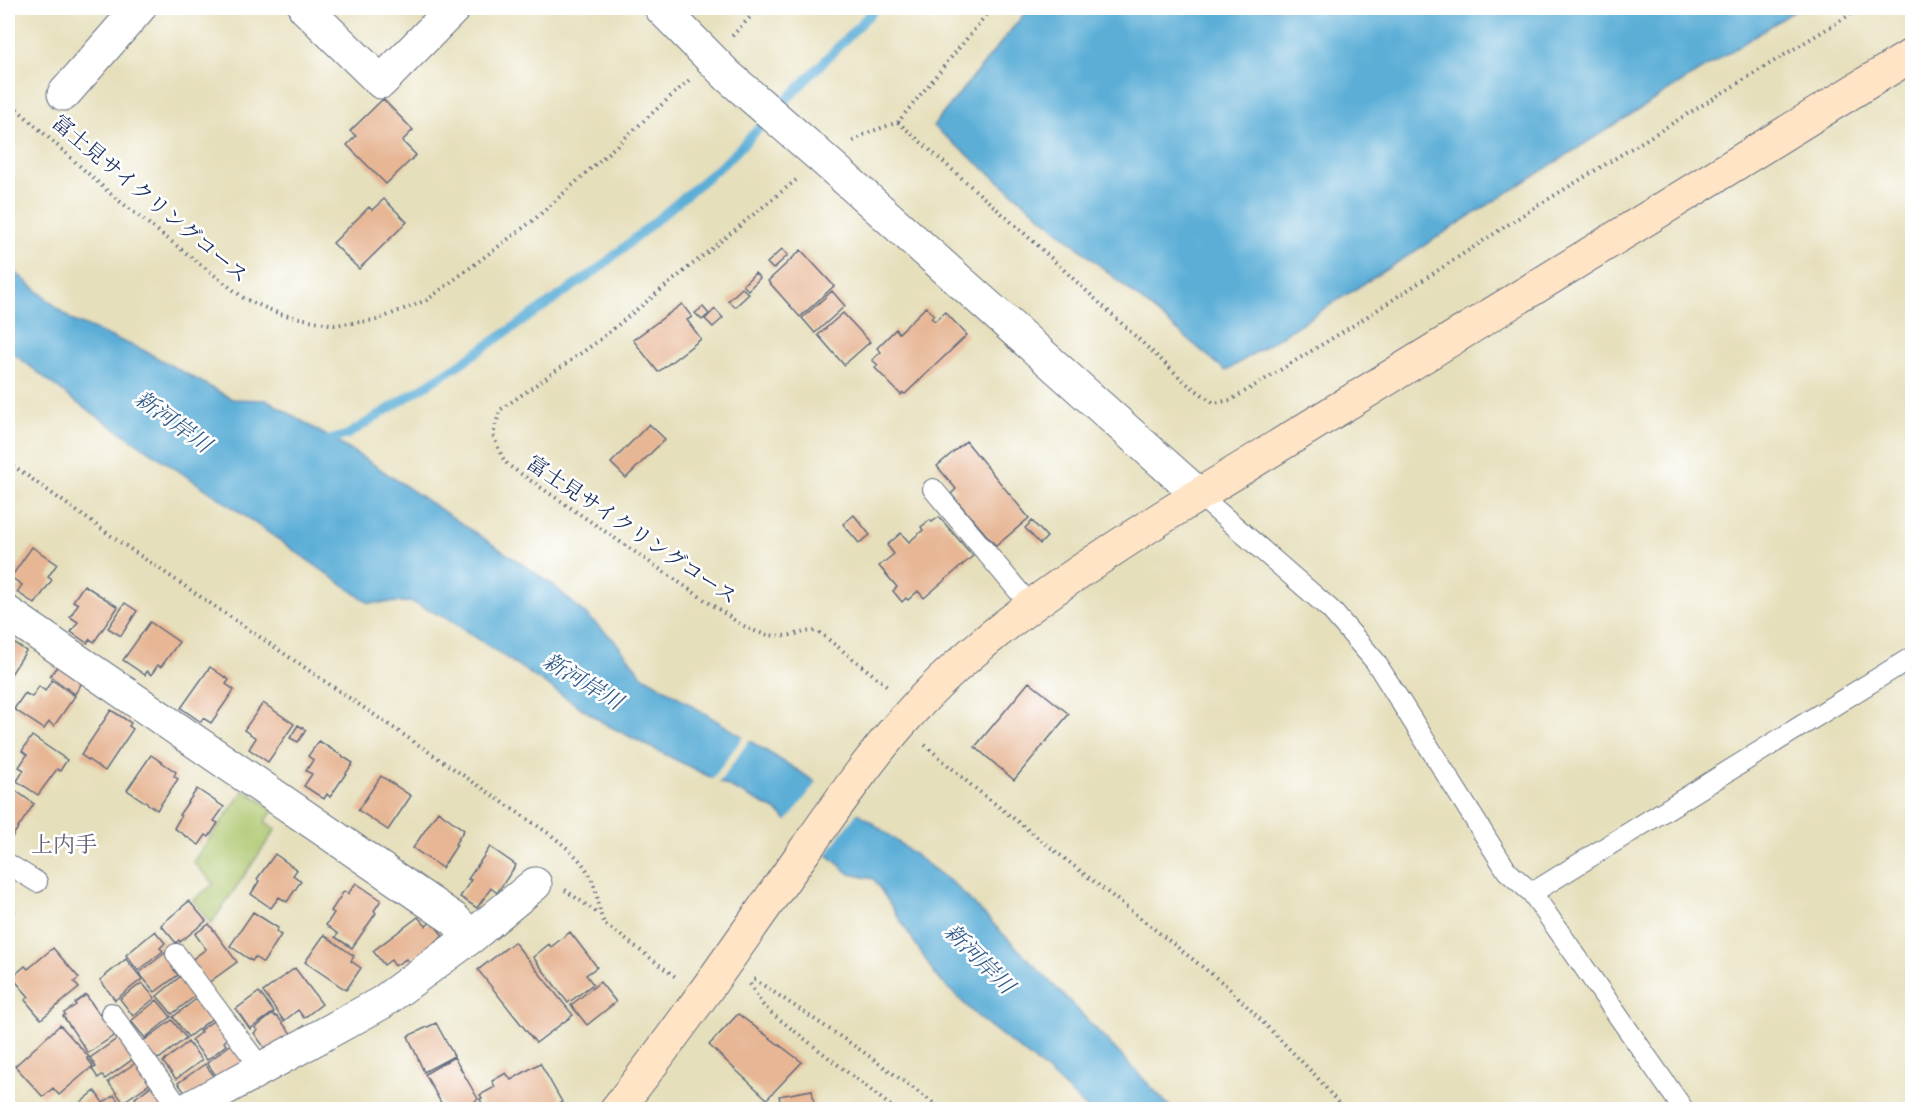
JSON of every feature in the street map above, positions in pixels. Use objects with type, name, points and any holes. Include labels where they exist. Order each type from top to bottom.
[{"type":"street","points":[[64,94],[139,8]]},
{"type":"street","points":[[305,8],[381,82],[454,8]]},
{"type":"street","points":[[661,8],[813,162],[1199,495]]},
{"type":"street","points":[[616,1110],[661,1053],[862,771],[904,737],[946,678],[1030,606],[1084,568],[1199,495],[1912,55]]},
{"type":"street","points":[[8,613],[444,913],[471,937]]},
{"type":"street","points":[[186,1110],[381,1003],[471,937],[536,884]]},
{"type":"lane","points":[[933,489],[1030,606]]},
{"type":"lane","points":[[1199,495],[1331,610],[1375,661],[1507,871],[1532,893],[1684,1110]]},
{"type":"lane","points":[[1532,893],[1912,657]]},
{"type":"lane","points":[[8,864],[37,882]]},
{"type":"lane","points":[[176,954],[261,1068]]},
{"type":"lane","points":[[111,1013],[181,1110]]},
{"type":"path","points":[[992,8],[898,122],[1025,234],[1186,383],[1214,403],[1231,400],[1354,325],[1529,211],[1861,8]]},
{"type":"path","name":"富士見サイクリングコース","points":[[8,100],[113,196],[245,299],[280,314],[334,325],[376,320],[427,300],[535,219],[695,75]]},
{"type":"path","name":"富士見サイクリングコース","points":[[893,691],[819,632],[807,630],[794,635],[773,637],[740,624],[508,465],[493,435],[500,410],[597,342],[813,162],[867,133],[898,122]]},
{"type":"path","points":[[8,462],[573,852],[587,870],[596,890],[599,914]]},
{"type":"path","points":[[904,737],[980,792],[1228,987],[1316,1076],[1344,1110]]},
{"type":"path","points":[[536,884],[554,885],[566,890],[682,982]]},
{"type":"path","points":[[748,980],[756,995],[770,1012],[896,1110]]},
{"type":"path","points":[[766,987],[862,1051],[944,1110]]},
{"type":"green space","points":[[244,790],[274,809],[265,822],[276,829],[211,924],[193,900],[214,884],[193,862]]},
{"type":"water","points":[[1029,8],[1799,8],[1226,371],[933,126]]},
{"type":"water","name":"新河岸川","points":[[8,266],[73,321],[143,350],[232,399],[267,400],[365,459],[552,584],[614,640],[642,675],[802,773],[955,885],[1172,1109],[1088,1109],[1042,1067],[977,1016],[936,976],[874,879],[850,874],[775,810],[607,725],[448,619],[412,602],[369,603],[222,500],[73,400],[8,349]]},
{"type":"pier","points":[[745,734],[751,738],[718,784],[711,781]]},
{"type":"pier","points":[[818,780],[859,810],[825,857],[786,823]]},
{"type":"building","points":[[383,99],[413,130],[402,141],[416,155],[386,184],[347,145],[356,136],[350,131]]},
{"type":"building","points":[[384,199],[407,222],[359,269],[333,243],[369,207],[372,210]]},
{"type":"building","points":[[782,249],[788,255],[773,269],[767,263]]},
{"type":"building","points":[[801,250],[834,286],[800,317],[768,281]]},
{"type":"building","points":[[755,273],[760,278],[748,290],[743,285]]},
{"type":"building","points":[[742,288],[749,294],[735,307],[728,301]]},
{"type":"building","points":[[832,291],[845,306],[815,333],[802,318]]},
{"type":"building","points":[[682,304],[692,317],[687,320],[701,339],[658,372],[633,340]]},
{"type":"building","points":[[703,307],[709,314],[702,320],[695,313]]},
{"type":"building","points":[[926,307],[934,315],[931,318],[935,321],[945,312],[967,335],[905,394],[901,395],[875,368],[878,365],[872,360],[881,352],[877,348],[896,329],[899,333]]},
{"type":"building","points":[[715,309],[723,318],[713,327],[705,319]]},
{"type":"building","points":[[843,313],[870,342],[844,365],[818,335]]},
{"type":"building","points":[[649,424],[665,439],[626,478],[611,463]]},
{"type":"building","points":[[966,441],[1029,518],[996,546],[951,494],[956,489],[937,466]]},
{"type":"building","points":[[854,515],[870,535],[859,543],[843,524]]},
{"type":"building","points":[[939,517],[973,556],[924,598],[918,591],[902,602],[893,591],[897,587],[879,566],[894,554],[887,545],[901,533],[909,542],[923,530],[921,527]]},
{"type":"building","points":[[1032,521],[1047,537],[1040,544],[1025,528]]},
{"type":"building","points":[[32,547],[57,564],[48,577],[52,580],[35,604],[17,592],[22,585],[11,577]]},
{"type":"building","points":[[84,585],[118,607],[94,642],[90,639],[87,643],[71,632],[78,622],[70,617],[78,604],[73,601]]},
{"type":"building","points":[[125,603],[137,611],[121,636],[108,628]]},
{"type":"building","points":[[150,622],[179,642],[161,667],[158,665],[151,675],[147,671],[145,675],[123,660]]},
{"type":"building","points":[[8,639],[26,651],[8,679]]},
{"type":"building","points":[[59,664],[83,681],[75,694],[50,676]]},
{"type":"building","points":[[210,667],[229,680],[226,684],[234,690],[211,723],[203,718],[201,722],[181,708]]},
{"type":"building","points":[[52,680],[75,696],[54,726],[49,722],[44,729],[14,709],[25,693],[32,697],[39,686],[45,691]]},
{"type":"building","points":[[1029,682],[1069,714],[1014,780],[975,747]]},
{"type":"building","points":[[263,703],[294,724],[268,762],[249,749],[256,738],[244,730]]},
{"type":"building","points":[[111,710],[131,723],[129,726],[133,729],[105,771],[81,755]]},
{"type":"building","points":[[298,725],[306,730],[298,742],[290,738]]},
{"type":"building","points":[[32,736],[67,760],[60,771],[57,769],[38,795],[17,781],[24,770],[19,767],[27,755],[22,751]]},
{"type":"building","points":[[319,741],[353,763],[330,797],[327,794],[324,799],[304,786],[312,774],[306,771],[313,760],[308,756]]},
{"type":"building","points":[[151,755],[176,772],[174,776],[178,779],[157,810],[127,790]]},
{"type":"building","points":[[381,776],[411,796],[388,830],[358,810]]},
{"type":"building","points":[[8,785],[34,804],[8,843]]},
{"type":"building","points":[[197,789],[224,807],[214,821],[218,823],[209,837],[206,835],[199,845],[174,828],[181,816],[179,815]]},
{"type":"building","points":[[438,811],[464,830],[442,868],[413,848]]},
{"type":"building","points":[[490,847],[516,865],[497,893],[491,888],[477,908],[460,897],[471,880],[468,879]]},
{"type":"building","points":[[275,854],[297,870],[293,875],[301,881],[287,902],[279,897],[271,908],[251,894],[259,881],[257,879]]},
{"type":"building","points":[[356,883],[381,900],[374,911],[376,913],[352,948],[335,937],[338,934],[326,925],[334,913],[331,911],[344,891],[348,894]]},
{"type":"building","points":[[189,901],[206,921],[176,943],[161,925]]},
{"type":"building","points":[[8,906],[15,911],[8,922]]},
{"type":"building","points":[[253,912],[278,928],[276,932],[281,935],[263,963],[255,957],[252,961],[230,946]]},
{"type":"building","points":[[418,917],[426,926],[432,921],[443,936],[409,962],[406,959],[395,966],[391,960],[384,965],[373,951]]},
{"type":"building","points":[[209,924],[237,962],[208,983],[190,961],[206,949],[195,934]]},
{"type":"building","points":[[155,931],[165,943],[160,948],[163,951],[138,971],[126,955]]},
{"type":"building","points":[[570,932],[597,967],[586,975],[593,984],[568,1003],[533,957],[549,944],[551,947]]},
{"type":"building","points":[[324,935],[354,956],[351,961],[361,968],[346,990],[305,962]]},
{"type":"building","points":[[514,942],[573,1015],[536,1043],[478,970]]},
{"type":"building","points":[[53,948],[79,978],[74,982],[79,988],[41,1019],[25,1000],[29,997],[12,977],[25,966],[28,969]]},
{"type":"building","points":[[165,953],[175,964],[172,967],[178,975],[155,992],[139,973]]},
{"type":"building","points":[[126,959],[142,979],[115,1000],[100,980]]},
{"type":"building","points":[[295,968],[322,1004],[304,1018],[298,1010],[284,1021],[263,992]]},
{"type":"building","points":[[182,975],[198,994],[172,1014],[157,996]]},
{"type":"building","points":[[600,982],[616,1002],[587,1025],[571,1005]]},
{"type":"building","points":[[142,983],[155,998],[133,1016],[120,999]]},
{"type":"building","points":[[259,992],[274,1012],[250,1029],[236,1009]]},
{"type":"building","points":[[86,995],[102,1018],[107,1015],[115,1035],[88,1053],[63,1016]]},
{"type":"building","points":[[200,996],[215,1016],[188,1037],[173,1017]]},
{"type":"building","points":[[157,1000],[171,1017],[145,1038],[131,1021]]},
{"type":"building","points":[[273,1014],[293,1036],[269,1054],[254,1033],[258,1030],[255,1028]]},
{"type":"building","points":[[738,1014],[802,1062],[767,1099],[709,1045]]},
{"type":"building","points":[[216,1019],[225,1030],[222,1032],[227,1039],[224,1042],[226,1045],[207,1060],[191,1040]]},
{"type":"building","points":[[172,1020],[186,1038],[160,1058],[155,1059],[142,1042]]},
{"type":"building","points":[[436,1023],[454,1056],[424,1072],[408,1036]]},
{"type":"building","points":[[60,1025],[89,1057],[87,1058],[93,1066],[59,1095],[53,1088],[43,1097],[15,1066]]},
{"type":"building","points":[[118,1038],[133,1059],[105,1079],[102,1075],[98,1078],[92,1069],[96,1067],[90,1058]]},
{"type":"building","points":[[188,1042],[202,1060],[176,1079],[163,1062]]},
{"type":"building","points":[[234,1042],[248,1060],[220,1081],[207,1063]]},
{"type":"building","points":[[454,1057],[478,1099],[476,1103],[464,1110],[445,1110],[425,1074]]},
{"type":"building","points":[[138,1061],[151,1083],[123,1102],[108,1082]]},
{"type":"building","points":[[540,1063],[562,1102],[548,1110],[485,1110],[480,1095],[495,1087],[492,1081],[506,1073],[511,1080]]},
{"type":"building","points":[[205,1064],[217,1080],[188,1097],[178,1083]]},
{"type":"building","points":[[155,1083],[167,1106],[162,1110],[125,1110],[137,1101],[135,1098]]},
{"type":"building","points":[[812,1090],[815,1110],[782,1110],[779,1096]]},
{"type":"building","points":[[95,1091],[103,1103],[114,1095],[124,1110],[71,1110]]},
{"type":"waterway","points":[[319,443],[347,435],[457,366],[597,270],[728,160],[876,8]]},
{"type":"district","name":"上内手","points":[[64,846]]}]
